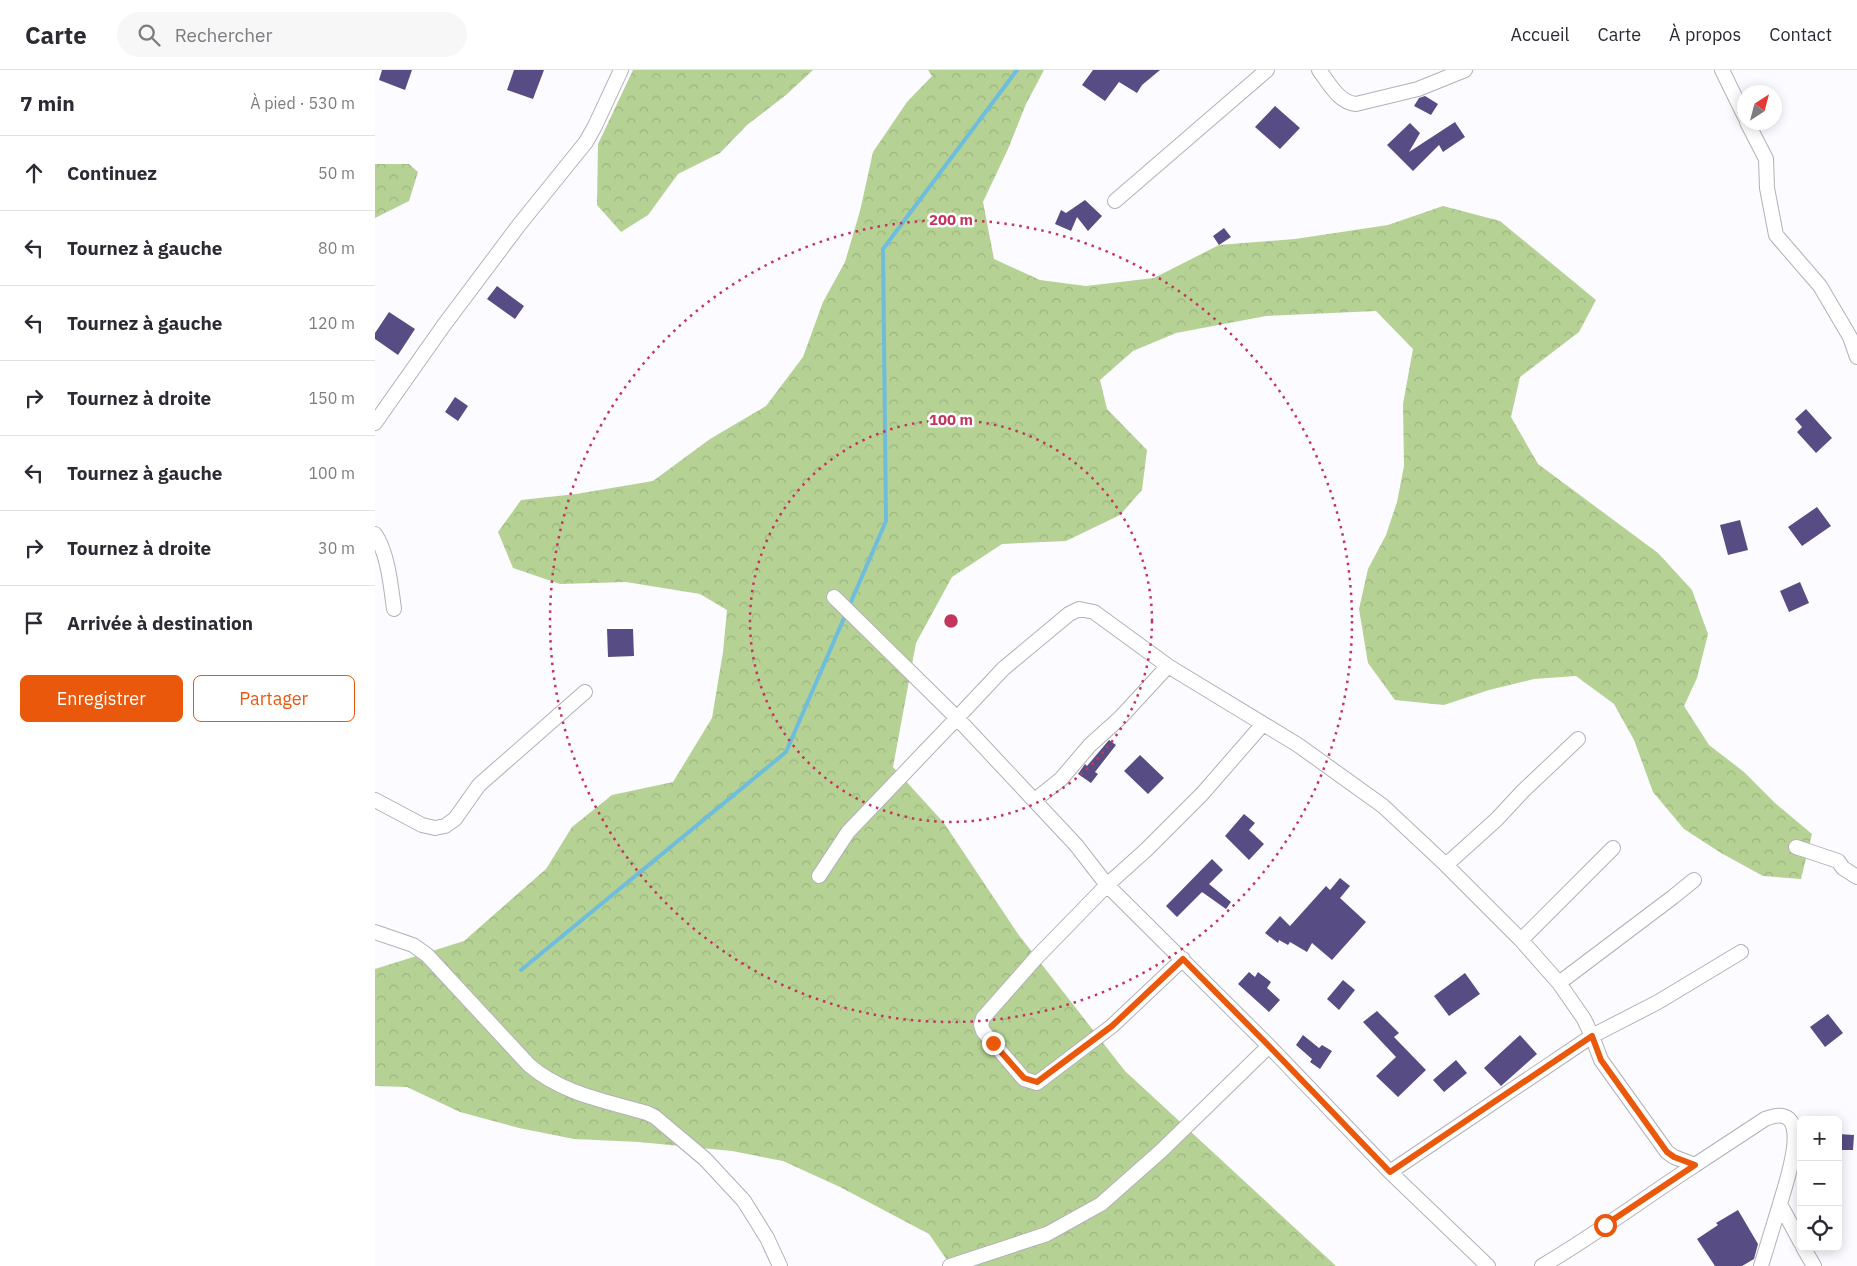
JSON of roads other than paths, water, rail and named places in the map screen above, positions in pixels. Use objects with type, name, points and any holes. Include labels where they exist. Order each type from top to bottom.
[{"type":"street","points":[[375,423],[444,325],[519,225],[586,142],[621,70]]},
{"type":"street","points":[[1115,201],[1267,70]]},
{"type":"street","points":[[1319,70],[1341,99],[1348,103],[1356,104],[1418,89],[1465,70]]},
{"type":"street","points":[[1722,70],[1737,101]]},
{"type":"street","points":[[1751,130],[1766,159],[1767,188],[1776,235],[1820,286],[1850,337],[1857,358]]},
{"type":"street","points":[[375,534],[379,540],[389,575],[394,609]]},
{"type":"street","points":[[834,598],[957,718],[1077,845],[1107,885],[1269,1046],[1390,1172],[1489,1266]]},
{"type":"street","points":[[819,876],[848,832],[1003,669],[1069,614],[1079,610],[1094,612],[1168,666],[1298,745],[1383,806],[1446,865],[1521,940],[1559,983],[1585,1019],[1601,1060],[1667,1152],[1674,1157],[1695,1165]]},
{"type":"street","points":[[1035,800],[1061,779],[1090,745],[1120,718],[1168,666]]},
{"type":"street","points":[[375,800],[422,825],[435,828],[445,826],[455,819],[479,785],[585,692]]},
{"type":"street","points":[[1183,959],[1112,1026],[1037,1082],[1024,1078],[983,1031],[981,1026],[983,1018],[1035,960],[1107,885],[1146,850],[1202,794],[1263,724]]},
{"type":"street","points":[[1446,865],[1497,819],[1523,791],[1578,739]]},
{"type":"street","points":[[1796,847],[1838,861],[1843,868],[1857,878]]},
{"type":"street","points":[[1521,940],[1613,848]]},
{"type":"street","points":[[1559,983],[1694,880]]},
{"type":"street","points":[[375,932],[413,945],[427,955],[529,1065],[543,1077],[560,1087],[655,1117],[705,1159],[744,1201],[767,1238],[780,1266]]},
{"type":"street","points":[[1390,1172],[1592,1036],[1658,1002],[1741,952]]},
{"type":"street","points":[[950,1266],[1047,1234],[1101,1204],[1161,1151],[1269,1046]]},
{"type":"street","points":[[1542,1266],[1576,1246],[1633,1205],[1765,1119],[1775,1115],[1785,1116],[1792,1122],[1795,1131],[1791,1160],[1761,1266]]},
{"type":"street","points":[[1779,1204],[1797,1237]]},
{"type":"street","points":[[1805,1251],[1814,1266]]},
{"type":"waterway","points":[[521,970],[786,752],[886,521],[883,249],[1017,70]]}]
